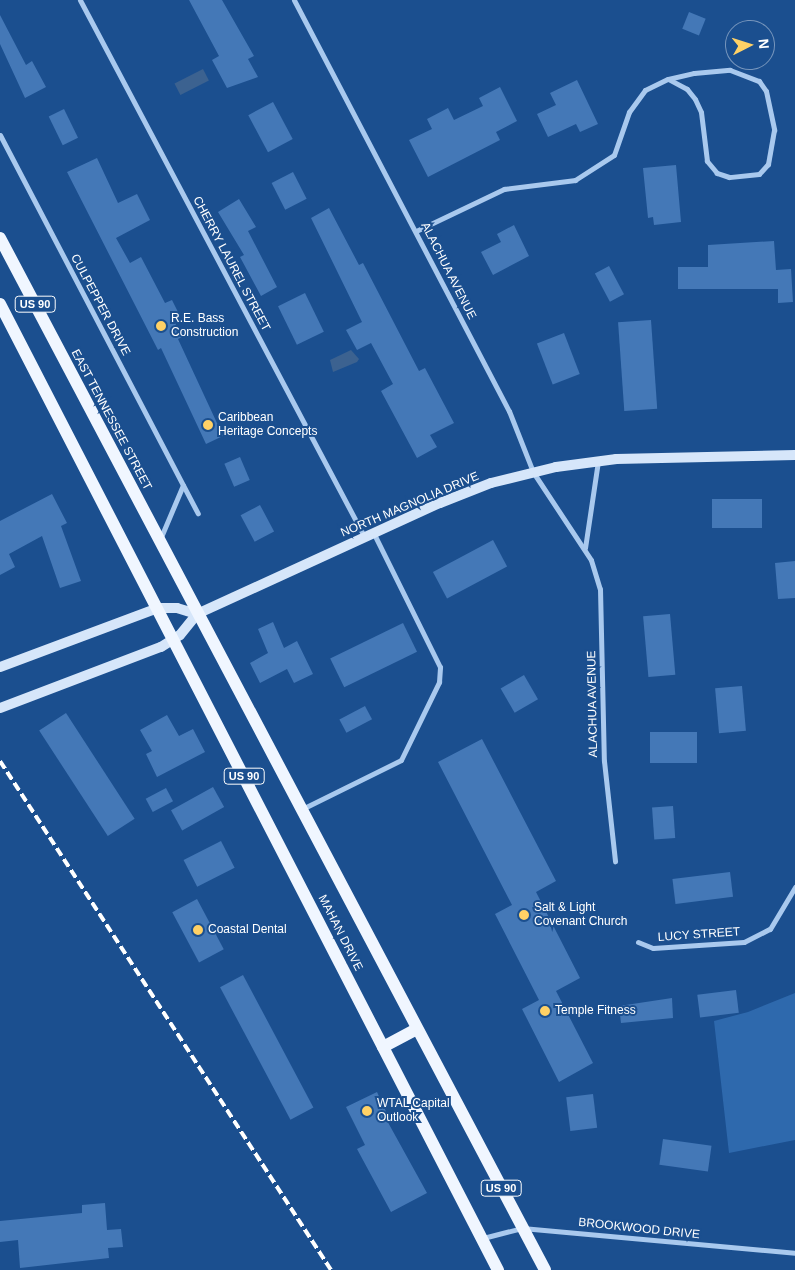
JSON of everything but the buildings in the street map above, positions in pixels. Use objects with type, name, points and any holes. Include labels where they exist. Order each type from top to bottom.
[{"type":"main road","name":"EAST TENNESSEE STREET","points":[[0,238],[197,614]]},
{"type":"main road","name":"US 90","points":[[0,304],[158,608]]},
{"type":"main road","name":"NORTH MAGNOLIA DRIVE","points":[[0,708],[174,640],[197,614],[457,496],[533,472],[598,461],[650,456],[795,455]]},
{"type":"main road","points":[[5,665],[158,608],[177,608],[197,614]]},
{"type":"main road","name":"MAHAN DRIVE","points":[[158,608],[498,1270]]},
{"type":"main road","name":"MAHAN DRIVE","points":[[197,614],[544,1270]]},
{"type":"main road","points":[[383,1047],[417,1029]]},
{"type":"street","name":"CHERRY LAUREL STREET","points":[[80,0],[440,667],[440,677],[401,760],[300,810]]},
{"type":"street","name":"ALACHUA AVENUE","points":[[294,0],[509,411],[533,472],[585,549],[600,589],[604,761],[615,861]]},
{"type":"street","points":[[416,231],[504,189],[575,180],[614,154],[629,112],[645,90],[668,79],[694,73],[730,70],[759,81],[772,108],[774,130],[768,164],[759,174],[729,177],[717,173],[706,161],[701,112],[695,98],[687,89],[668,79]]},
{"type":"street","name":"CULPEPPER DRIVE","points":[[0,135],[198,513]]},
{"type":"street","name":"ALACHUA AVENUE","points":[[585,549],[598,461]]},
{"type":"street","points":[[159,542],[183,485]]},
{"type":"street","name":"LUCY STREET","points":[[638,942],[653,948],[744,942],[770,929],[795,888]]},
{"type":"street","name":"BROOKWOOD DRIVE","points":[[482,1238],[522,1228],[795,1254]]},
{"type":"shaded area","points":[[203,69],[209,81],[180,95],[174,84]]},
{"type":"shaded area","points":[[351,350],[359,359],[357,362],[333,372],[330,360]]},
{"type":"shaded area","points":[[795,993],[795,1140],[729,1153],[714,1021],[748,1012]]},
{"type":"railway","points":[[0,761],[331,1270]]},
{"type":"place","name":"R.E. Bass Construction","points":[[161,326]]},
{"type":"place","name":"Caribbean Heritage Concepts","points":[[208,425]]},
{"type":"place","name":"Salt & Light Covenant Church","points":[[524,915]]},
{"type":"place","name":"Coastal Dental","points":[[198,930]]},
{"type":"place","name":"Temple Fitness","points":[[545,1011]]},
{"type":"place","name":"WTAL Capital Outlook","points":[[367,1111]]}]
